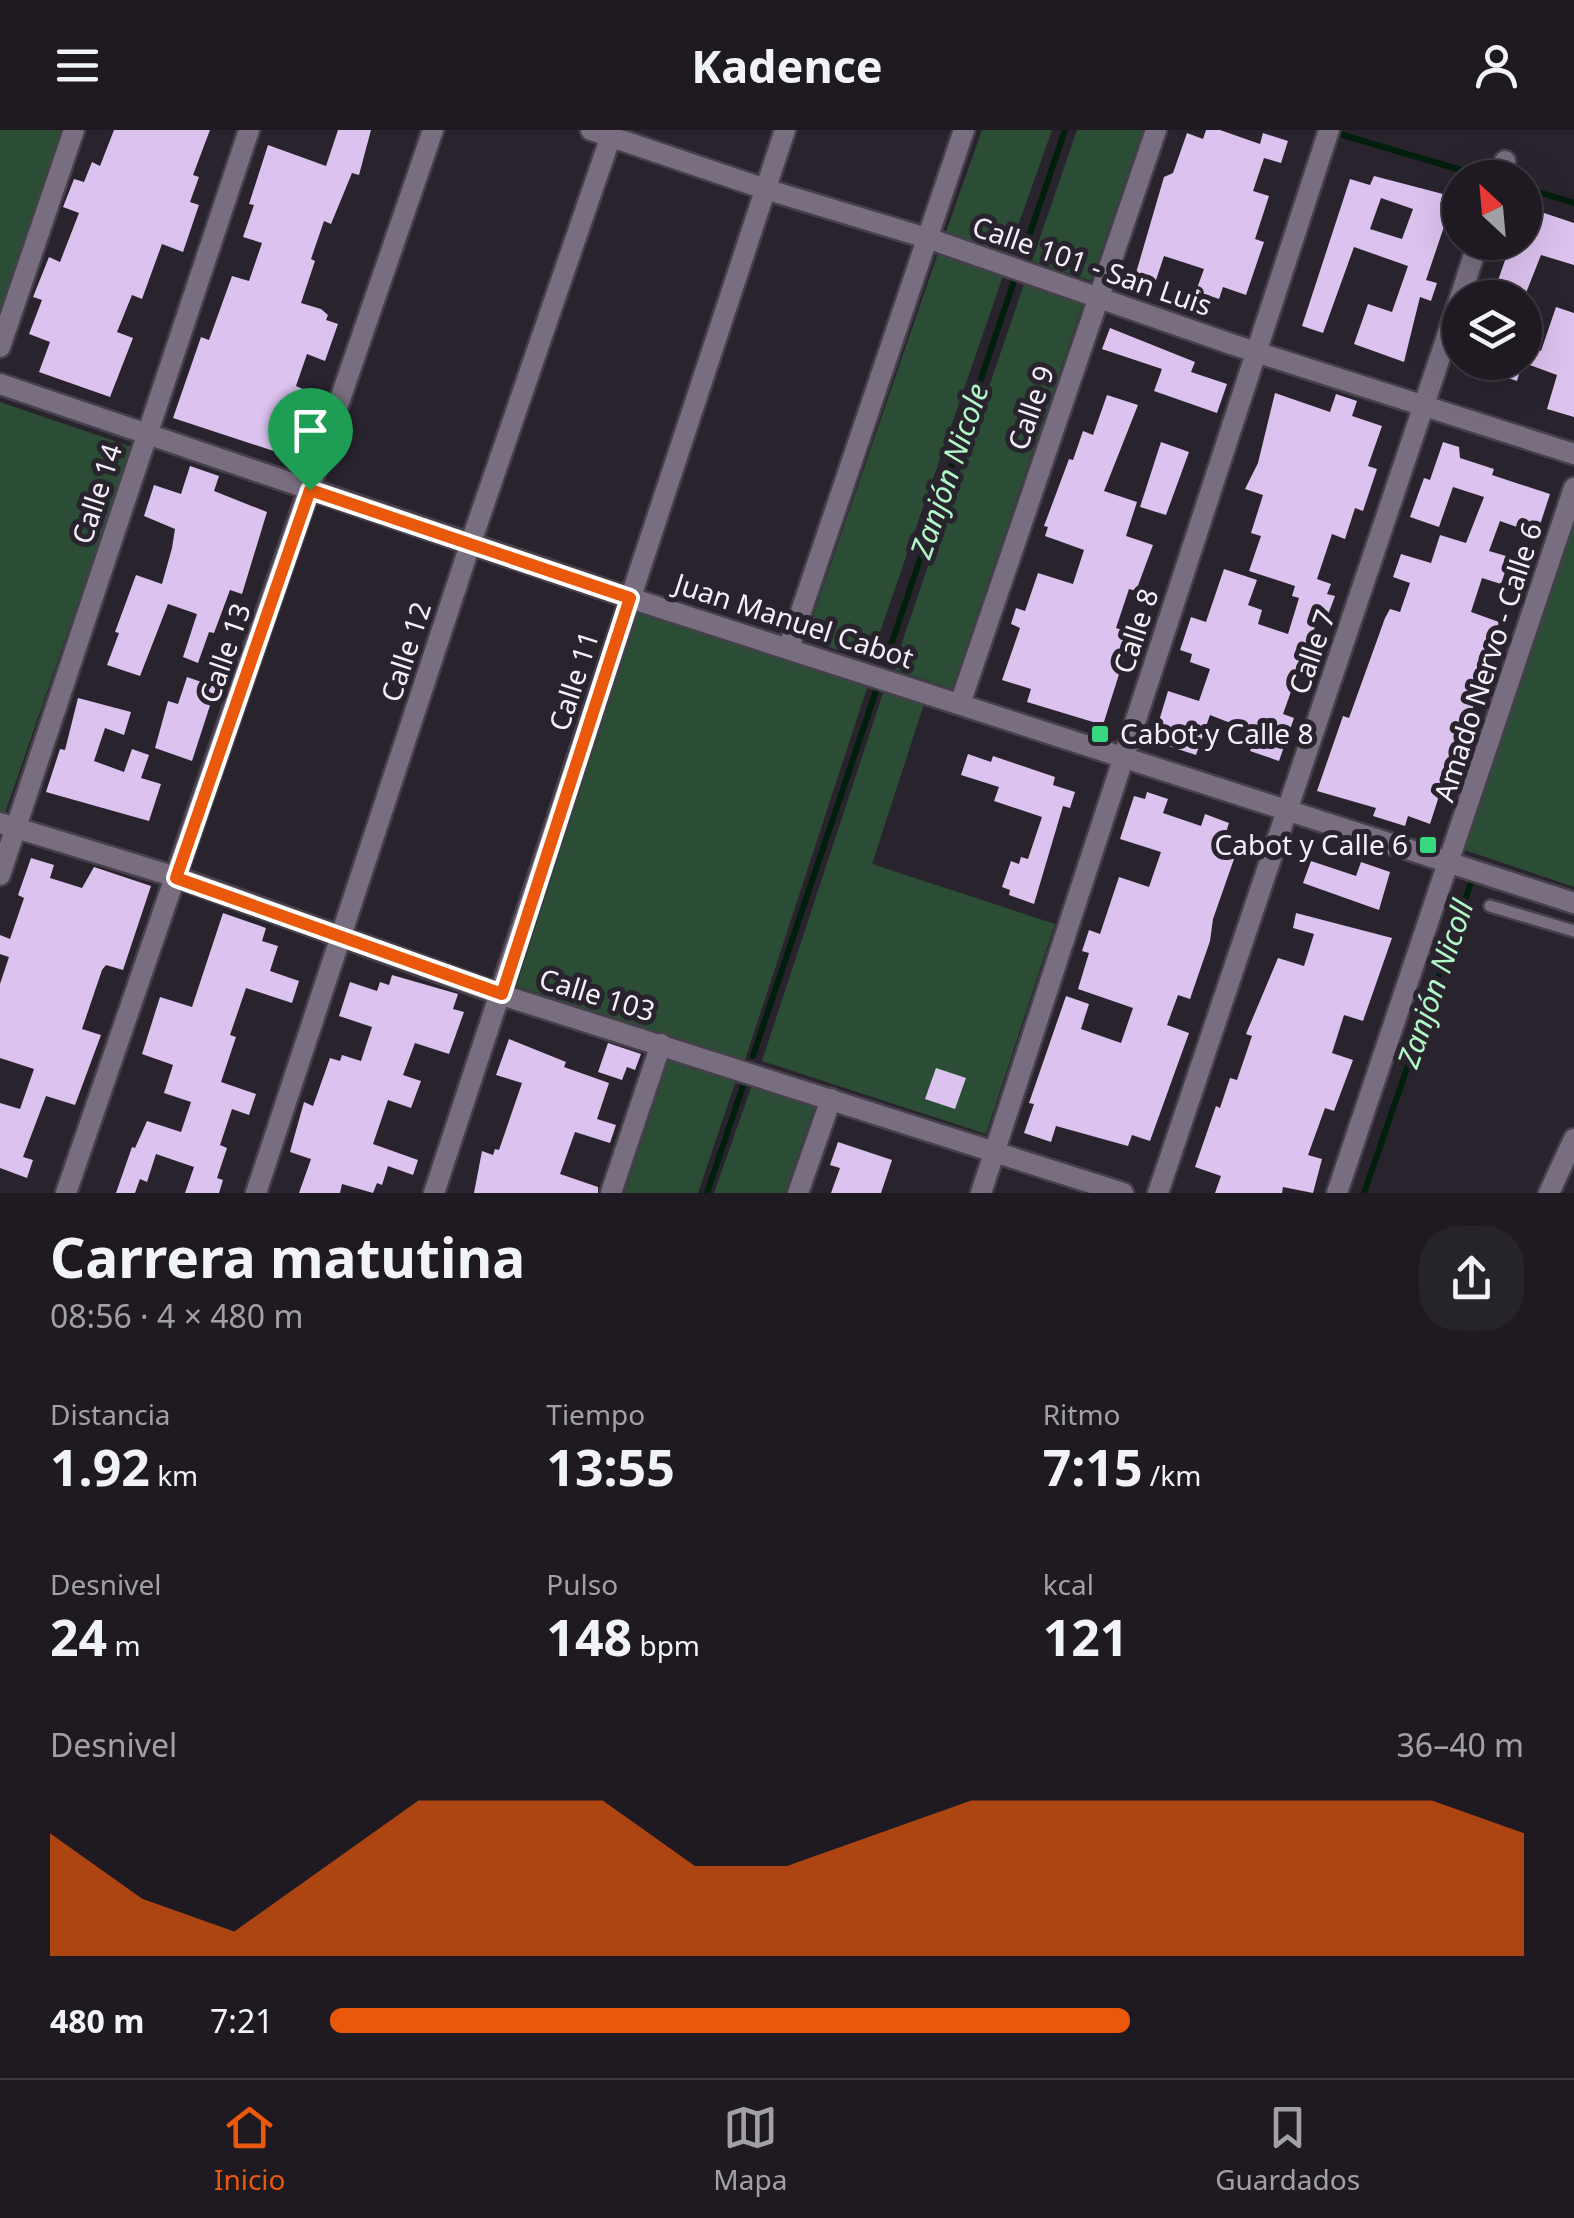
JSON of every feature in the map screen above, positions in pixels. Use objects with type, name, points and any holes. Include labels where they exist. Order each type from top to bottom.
[{"type":"street","points":[[0,346],[74,130]]},
{"type":"street","name":"Calle 14","points":[[0,875],[8,826],[249,130]]},
{"type":"street","name":"Calle 13","points":[[66,1193],[433,130]]},
{"type":"street","name":"Calle 11","points":[[434,1193],[785,130]]},
{"type":"street","points":[[789,648],[964,130]]},
{"type":"street","name":"Calle 9","points":[[960,704],[1156,130]]},
{"type":"street","name":"Calle 101 - San Luis","points":[[605,132],[764,189],[930,239],[1256,352],[1574,454]]},
{"type":"street","name":"Calle 12","points":[[256,1193],[605,132]]},
{"type":"street","name":"Calle 8","points":[[982,1193],[1328,136]]},
{"type":"street","name":"Calle 7","points":[[1158,1193],[1442,353]]},
{"type":"street","name":"Juan Manuel Cabot","points":[[0,384],[630,598],[1574,903]]},
{"type":"street","name":"Amado Nervo - Calle 6","points":[[1337,1193],[1574,488]]},
{"type":"street","name":"Calle 103","points":[[8,826],[176,878],[502,994],[1123,1193]]},
{"type":"street","points":[[611,1193],[661,1044]]},
{"type":"street","points":[[798,1193],[831,1099]]},
{"type":"street","points":[[1549,1193],[1574,1140]]},
{"type":"lane","points":[[1490,906],[1574,931]]},
{"type":"green space","points":[[0,130],[62,130],[0,312]]},
{"type":"green space","points":[[982,130],[1052,130],[1008,254],[946,232]]},
{"type":"green space","points":[[1077,130],[1143,130],[1091,281],[1032,261]]},
{"type":"green space","points":[[938,253],[1003,276],[870,661],[805,639]]},
{"type":"green space","points":[[1024,284],[1083,304],[952,689],[893,669]]},
{"type":"green space","points":[[0,402],[132,447],[5,813],[0,812]]},
{"type":"green space","points":[[1574,523],[1574,887],[1462,849]]},
{"type":"green space","points":[[639,611],[868,685],[745,1060],[516,986]]},
{"type":"green space","points":[[884,690],[924,704],[872,864],[1055,924],[986,1134],[762,1061]]},
{"type":"green space","points":[[669,1058],[736,1080],[698,1193],[624,1193]]},
{"type":"green space","points":[[752,1085],[815,1106],[785,1193],[714,1193]]},
{"type":"building","points":[[114,130],[210,130],[193,175],[199,177],[190,202],[199,205],[183,252],[162,244],[142,299],[132,295],[117,332],[133,338],[110,397],[39,372],[50,342],[29,334],[42,300],[33,297],[49,257],[60,262],[79,213],[63,207],[74,179],[84,182],[92,162],[100,166]]},
{"type":"building","points":[[338,130],[371,130],[359,175],[352,173],[331,224],[324,221],[311,259],[315,261],[301,303],[321,309],[328,315],[326,320],[338,324],[325,361],[307,354],[296,386],[314,394],[292,457],[173,418],[201,337],[209,340],[232,276],[249,281],[262,243],[243,237],[268,145],[326,166]]},
{"type":"building","points":[[1206,130],[1220,130],[1260,144],[1263,133],[1288,141],[1281,163],[1264,158],[1253,191],[1269,196],[1255,239],[1264,242],[1246,295],[1223,287],[1219,299],[1196,291],[1204,269],[1164,256],[1156,280],[1136,273],[1164,177],[1173,173],[1187,133],[1203,139]]},
{"type":"building","points":[[1374,176],[1442,194],[1442,233],[1426,280],[1437,283],[1431,301],[1420,297],[1404,362],[1354,344],[1368,304],[1392,312],[1408,266],[1354,247],[1323,333],[1302,326],[1350,179],[1370,185]],"holes":[[[1381,198],[1413,209],[1402,239],[1370,229]]]},
{"type":"building","points":[[1542,212],[1574,223],[1574,265],[1542,255]]},
{"type":"building","points":[[1505,260],[1539,260],[1531,280],[1498,280]]},
{"type":"building","points":[[1556,307],[1574,313],[1574,417],[1547,409],[1557,375],[1542,370],[1542,348]]},
{"type":"building","points":[[1110,328],[1195,362],[1191,372],[1227,384],[1217,413],[1154,391],[1162,369],[1102,349]]},
{"type":"building","points":[[1275,393],[1330,412],[1336,394],[1357,401],[1352,416],[1382,426],[1368,466],[1377,469],[1363,511],[1355,508],[1345,539],[1332,534],[1317,579],[1331,584],[1327,594],[1335,596],[1328,615],[1318,616],[1301,674],[1298,672],[1283,714],[1294,718],[1279,761],[1250,751],[1256,733],[1210,715],[1196,755],[1153,741],[1168,691],[1199,701],[1210,669],[1190,662],[1192,654],[1180,650],[1191,617],[1206,622],[1224,569],[1257,580],[1248,605],[1262,610],[1258,624],[1288,634],[1299,598],[1292,596],[1295,586],[1249,571],[1261,536],[1251,533],[1263,495],[1245,489],[1258,463]]},
{"type":"building","points":[[1107,395],[1138,405],[1104,491],[1137,502],[1126,536],[1153,545],[1136,591],[1129,589],[1116,628],[1132,633],[1103,725],[1027,702],[1031,689],[1002,680],[1020,628],[1011,624],[1016,608],[1025,611],[1038,573],[1073,584],[1084,550],[1045,536],[1048,527],[1044,526],[1069,459],[1073,460],[1083,431],[1093,435]]},
{"type":"building","points":[[1161,442],[1189,452],[1166,515],[1140,507]]},
{"type":"building","points":[[1443,442],[1459,447],[1460,458],[1494,469],[1492,475],[1550,494],[1537,534],[1500,521],[1489,551],[1506,556],[1503,564],[1507,566],[1501,584],[1482,578],[1471,612],[1499,622],[1472,711],[1466,709],[1456,741],[1466,745],[1457,771],[1448,768],[1430,824],[1408,816],[1405,826],[1373,816],[1376,808],[1317,791],[1343,716],[1349,718],[1385,618],[1390,609],[1400,612],[1410,583],[1393,577],[1401,554],[1431,563],[1440,535],[1466,543],[1484,497],[1453,487],[1439,527],[1410,517],[1424,478],[1430,480]]},
{"type":"building","points":[[190,466],[219,476],[214,491],[267,512],[242,594],[230,590],[198,663],[183,657],[197,614],[168,604],[140,676],[107,665],[136,575],[162,584],[172,548],[175,529],[144,516],[154,485],[181,494]]},
{"type":"building","points":[[187,677],[216,687],[192,761],[155,748],[168,701],[178,704]]},
{"type":"building","points":[[78,698],[131,712],[124,735],[105,728],[94,761],[124,772],[132,749],[149,755],[141,778],[161,784],[149,821],[46,792],[60,749],[65,750]]},
{"type":"building","points":[[968,754],[991,762],[993,756],[1055,777],[1053,785],[1075,792],[1070,808],[1063,806],[1034,904],[1009,895],[1010,890],[1002,887],[1011,861],[1019,864],[1021,857],[1028,859],[1042,817],[994,801],[999,787],[961,775]]},
{"type":"building","points":[[1147,792],[1168,799],[1163,813],[1201,826],[1205,814],[1229,823],[1219,854],[1234,859],[1213,919],[1210,941],[1190,999],[1178,995],[1167,1025],[1189,1033],[1150,1141],[1132,1135],[1128,1146],[1056,1126],[1051,1142],[1024,1133],[1034,1104],[1029,1103],[1066,996],[1089,1004],[1081,1029],[1121,1043],[1133,1008],[1078,989],[1089,953],[1082,951],[1089,930],[1100,934],[1119,877],[1149,887],[1161,852],[1120,839],[1134,796],[1145,799]]},
{"type":"building","points":[[31,858],[54,865],[50,878],[82,888],[94,867],[151,886],[123,970],[106,965],[102,970],[82,1029],[101,1035],[75,1105],[46,1096],[23,1157],[33,1160],[27,1178],[0,1168],[0,1103],[20,1109],[34,1069],[0,1058],[0,984],[9,957],[0,954],[0,935],[10,939],[24,898],[18,895]]},
{"type":"building","points":[[1311,861],[1356,876],[1361,862],[1390,872],[1379,910],[1303,883]]},
{"type":"building","points":[[223,913],[266,928],[262,941],[278,946],[270,971],[299,981],[292,1003],[246,988],[230,1035],[236,1037],[221,1082],[256,1094],[249,1115],[232,1109],[220,1145],[227,1148],[217,1178],[223,1180],[219,1193],[185,1193],[194,1167],[156,1154],[147,1182],[140,1179],[135,1193],[116,1193],[132,1147],[135,1148],[147,1121],[181,1132],[191,1102],[164,1093],[173,1065],[142,1054],[160,997],[192,1007]]},
{"type":"building","points":[[1296,913],[1392,938],[1363,1021],[1344,1015],[1332,1053],[1353,1060],[1334,1111],[1325,1108],[1308,1155],[1322,1159],[1313,1193],[1283,1187],[1282,1193],[1215,1193],[1221,1176],[1195,1167],[1216,1106],[1220,1108],[1230,1078],[1237,1080],[1252,1036],[1246,1034],[1278,958],[1304,966],[1314,934],[1293,928]]},
{"type":"building","points":[[392,975],[458,994],[453,1009],[464,1012],[449,1054],[415,1043],[403,1075],[421,1081],[411,1108],[388,1100],[373,1144],[418,1160],[413,1175],[388,1166],[382,1185],[377,1183],[373,1193],[342,1184],[340,1193],[299,1193],[311,1159],[290,1152],[304,1102],[313,1106],[330,1058],[340,1061],[342,1055],[361,1061],[372,1027],[339,1016],[350,982],[377,991],[380,982],[389,985]]},
{"type":"building","points":[[509,1039],[566,1062],[564,1067],[609,1083],[597,1119],[616,1125],[610,1143],[575,1132],[560,1174],[598,1187],[598,1193],[474,1193],[482,1151],[493,1155],[495,1149],[499,1150],[522,1083],[496,1075]]},
{"type":"building","points":[[608,1043],[641,1054],[635,1070],[627,1067],[622,1080],[598,1072]]},
{"type":"building","points":[[936,1068],[966,1078],[955,1109],[925,1099]]},
{"type":"building","points":[[838,1142],[892,1160],[881,1193],[831,1193],[840,1168],[830,1165]]},
{"type":"waterway","name":"Zanjón Nicole","points":[[1024,251],[1065,130]]},
{"type":"waterway","name":"Zanjón Nicole","points":[[1333,132],[1442,164]]},
{"type":"waterway","name":"Zanjón Nicole","points":[[1542,193],[1574,203]]},
{"type":"waterway","name":"Zanjón Nicole","points":[[886,660],[1014,281]]},
{"type":"waterway","name":"Zanjón Nicole","points":[[753,1056],[877,688]]},
{"type":"waterway","name":"Zanjón Nicoll","points":[[1364,1193],[1473,877],[1477,879]]},
{"type":"waterway","name":"Zanjón Nicole","points":[[707,1193],[744,1083]]},
{"type":"place","name":"Cabot y Calle 8","points":[[1100,734]]},
{"type":"place","name":"Cabot y Calle 6","points":[[1428,845]]},
{"type":"route","points":[[310,490],[630,598],[502,994],[176,878],[310,490]]}]
